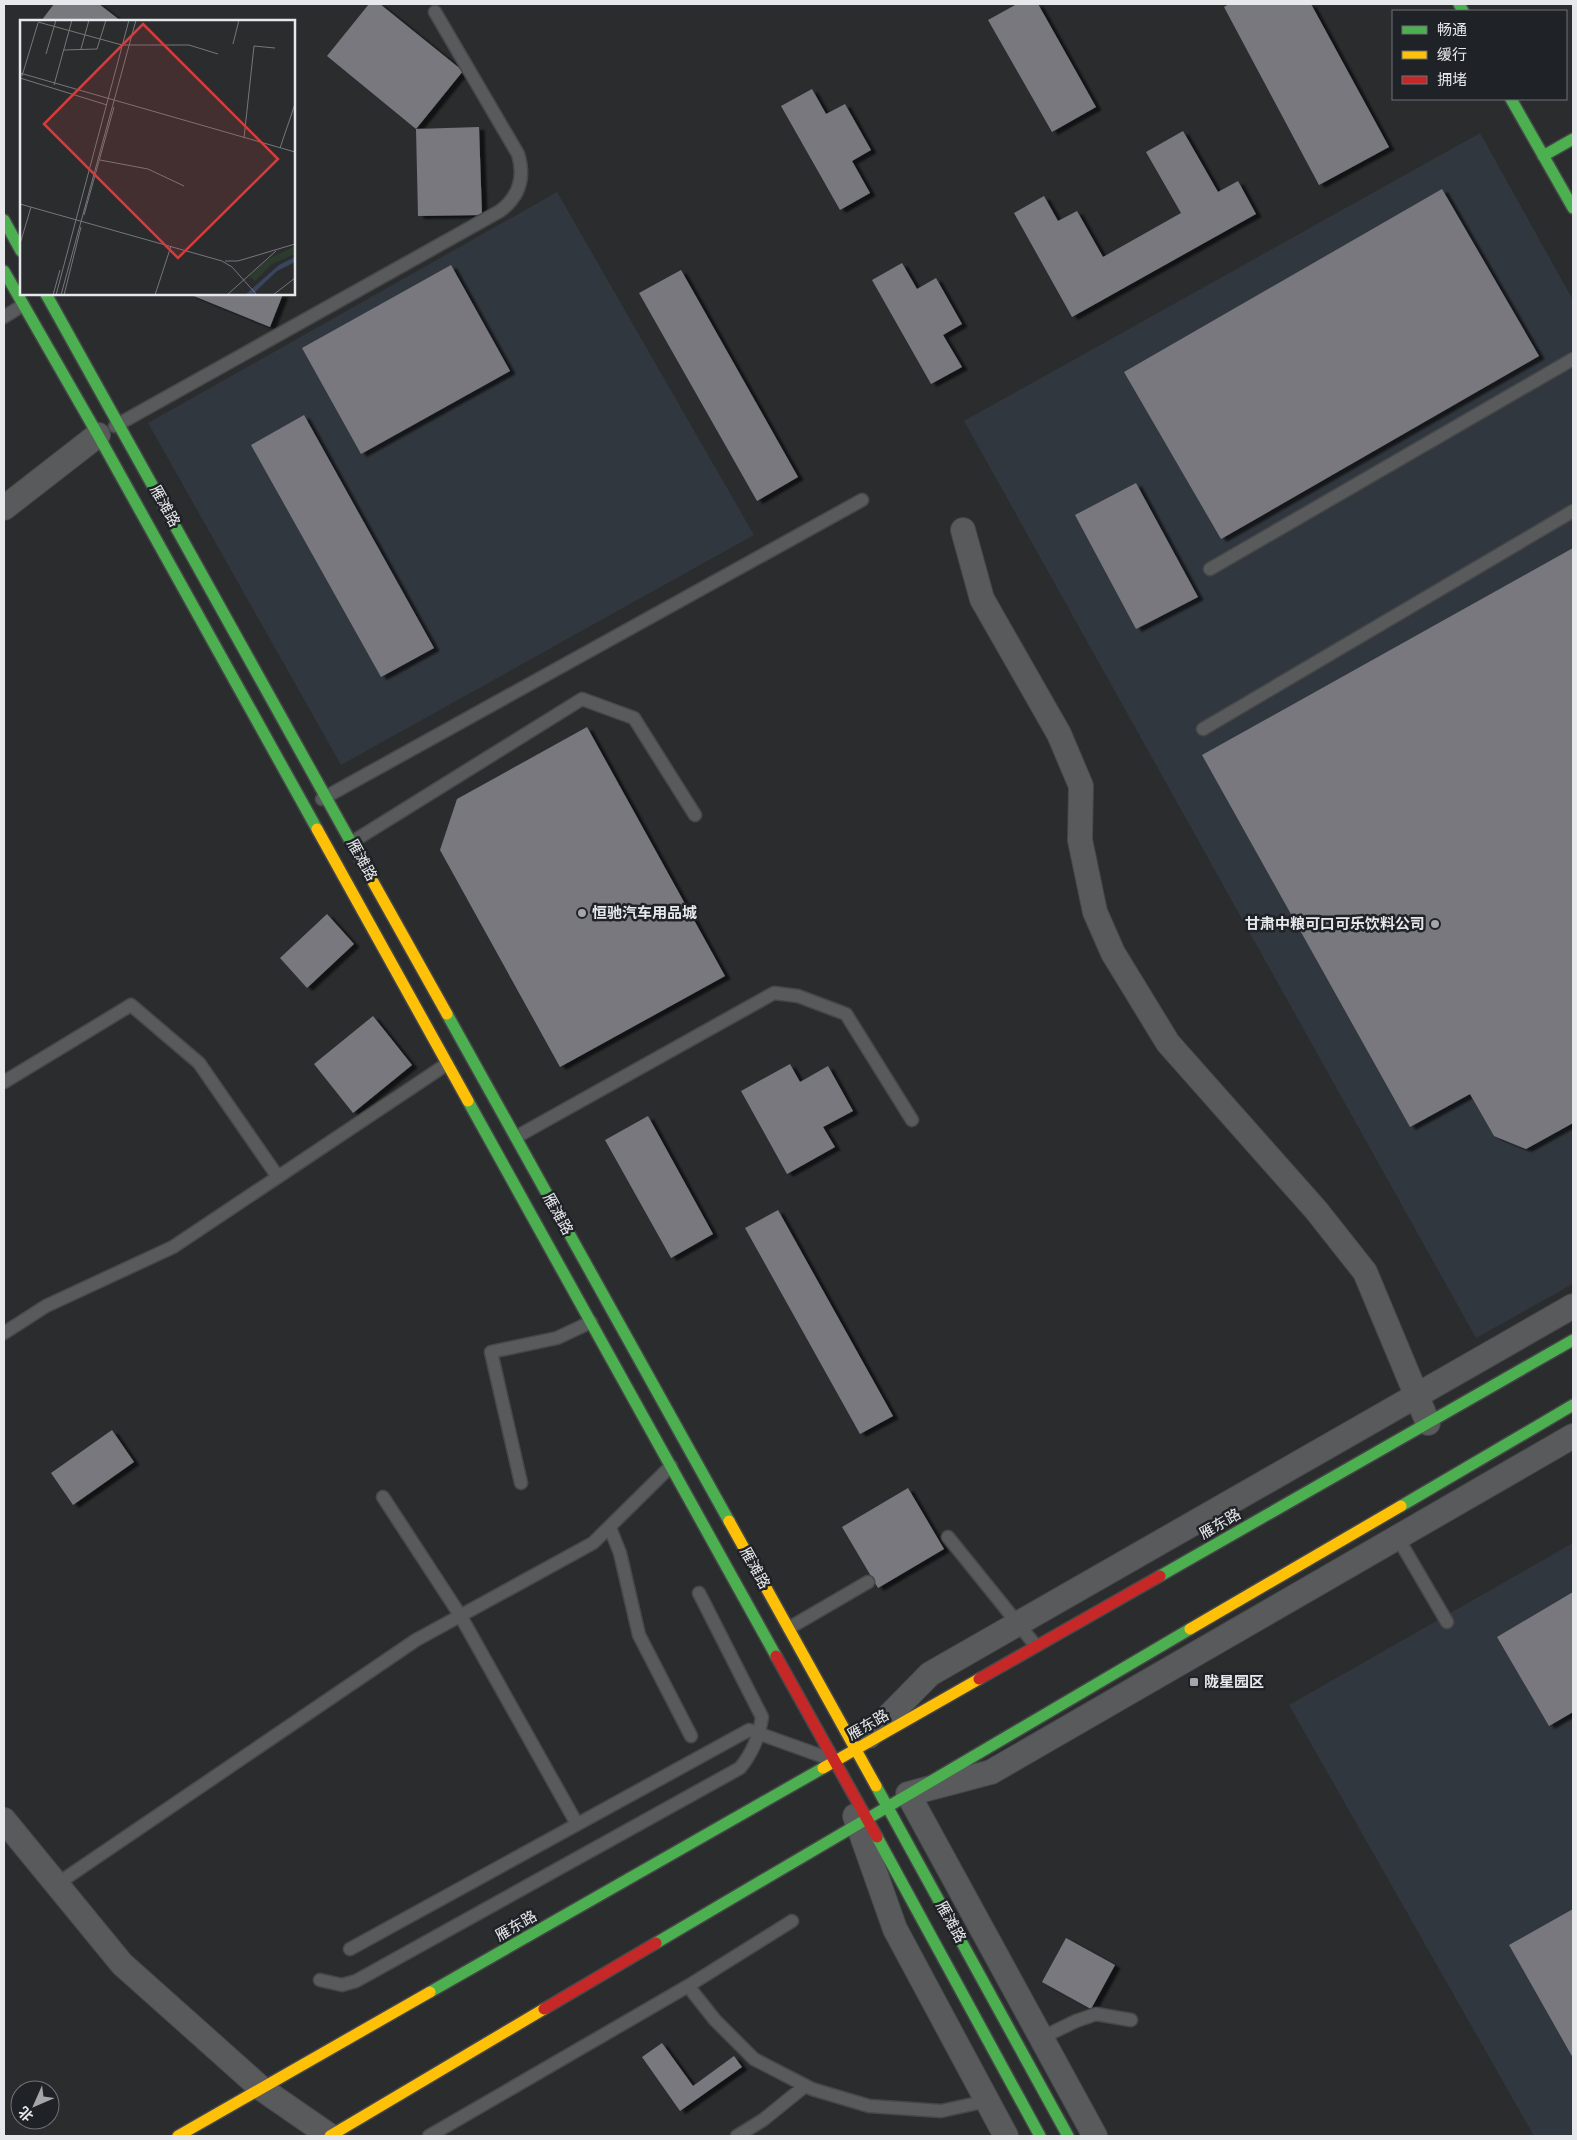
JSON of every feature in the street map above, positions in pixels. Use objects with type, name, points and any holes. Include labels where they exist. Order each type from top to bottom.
[{"type":"main road","points":[[1512,100],[1573,208]]},
{"type":"main road","points":[[1543,156],[1573,139]]},
{"type":"main road","points":[[4,220],[20,249]]},
{"type":"main road","name":"雁滩路","points":[[4,271],[98,435],[835,1761]]},
{"type":"main road","name":"雁滩路","points":[[47,295],[789,1628],[1068,2136]]},
{"type":"main road","name":"雁东路","points":[[178,2136],[1573,1340]]},
{"type":"main road","points":[[330,2136],[862,1821],[1573,1405]]},
{"type":"main road","name":"雁滩路","points":[[862,1821],[1040,2136]]},
{"type":"street","points":[[4,508],[98,435]]},
{"type":"street","points":[[963,530],[982,600],[1059,734],[1081,786],[1080,840],[1094,912],[1113,953],[1168,1043],[1316,1210],[1365,1272],[1428,1423]]},
{"type":"street","points":[[856,1749],[930,1674],[1416,1395],[1572,1309]]},
{"type":"street","points":[[908,1794],[991,1772],[1573,1436]]},
{"type":"street","name":"雁滩路","points":[[835,1761],[862,1821],[895,1929],[1006,2136]]},
{"type":"street","name":"雁滩路","points":[[908,1794],[1095,2136]]},
{"type":"street","points":[[4,1820],[122,1964],[262,2089],[330,2136]]},
{"type":"lane","points":[[98,435],[500,211],[515,197],[522,176],[518,154],[435,12]]},
{"type":"lane","points":[[4,317],[23,306]]},
{"type":"lane","points":[[1210,569],[1573,359]]},
{"type":"lane","points":[[305,808],[862,500]]},
{"type":"lane","points":[[1203,729],[1573,511]]},
{"type":"lane","points":[[352,842],[582,698],[634,718],[695,815]]},
{"type":"lane","points":[[516,1137],[774,994],[798,996],[846,1014],[912,1120]]},
{"type":"lane","points":[[4,1082],[131,1005],[199,1063],[278,1177]]},
{"type":"lane","points":[[4,1333],[46,1306],[173,1247],[447,1064]]},
{"type":"lane","points":[[521,1483],[491,1352],[557,1338],[591,1322]]},
{"type":"lane","points":[[57,1884],[416,1640],[592,1543],[610,1528],[640,1495],[671,1466]]},
{"type":"lane","points":[[383,1497],[460,1616],[577,1824]]},
{"type":"lane","points":[[1385,1515],[1447,1622]]},
{"type":"lane","points":[[610,1528],[620,1553],[639,1634],[691,1736]]},
{"type":"lane","points":[[948,1537],[1036,1646]]},
{"type":"lane","points":[[789,1628],[868,1582]]},
{"type":"lane","points":[[320,1980],[342,1984],[356,1981],[740,1768],[750,1755],[759,1734],[762,1717],[699,1593]]},
{"type":"lane","points":[[350,1949],[749,1730],[835,1761]]},
{"type":"lane","points":[[429,2136],[688,1986],[792,1921]]},
{"type":"lane","points":[[688,1986],[715,2020],[754,2059],[805,2086],[869,2106],[940,2111],[987,2101]]},
{"type":"lane","points":[[1041,2038],[1076,2021],[1096,2014],[1131,2020]]},
{"type":"lane","points":[[737,2136],[762,2120],[805,2086]]},
{"type":"shaded area","points":[[1480,133],[1573,300],[1573,1284],[1476,1338],[964,421]]},
{"type":"shaded area","points":[[557,192],[754,535],[341,765],[148,423]]},
{"type":"shaded area","points":[[1573,1543],[1573,2136],[1534,2136],[1289,1705]]},
{"type":"building","points":[[54,4],[99,4],[120,20],[42,20]]},
{"type":"building","points":[[369,4],[380,4],[463,71],[416,129],[327,56]]},
{"type":"building","points":[[1017,4],[1038,4],[1096,107],[1052,132],[988,20]]},
{"type":"building","points":[[1229,4],[1311,4],[1389,147],[1319,185],[1224,7]]},
{"type":"building","points":[[812,89],[826,114],[845,104],[871,150],[852,161],[870,193],[840,210],[781,106]]},
{"type":"building","points":[[479,127],[482,215],[418,216],[416,129]]},
{"type":"building","points":[[1183,131],[1218,192],[1238,181],[1256,214],[1072,317],[1014,213],[1044,196],[1058,221],[1077,211],[1103,257],[1181,213],[1146,152]]},
{"type":"building","points":[[1442,189],[1539,356],[1221,539],[1124,372]]},
{"type":"building","points":[[902,263],[917,289],[936,278],[962,324],[943,335],[962,367],[931,384],[872,280]]},
{"type":"building","points":[[451,265],[510,371],[361,454],[302,348]]},
{"type":"building","points":[[681,270],[798,477],[757,501],[639,293]]},
{"type":"building","points":[[191,295],[283,295],[270,327]]},
{"type":"building","points":[[304,415],[434,648],[381,677],[251,445]]},
{"type":"building","points":[[1136,483],[1198,597],[1136,629],[1075,515]]},
{"type":"building","name":"甘肃中粮可口可乐饮料公司","points":[[1573,548],[1573,1123],[1526,1149],[1494,1136],[1470,1094],[1410,1127],[1202,755]]},
{"type":"building","name":"恒驰汽车用品城","points":[[587,727],[725,976],[560,1067],[440,850],[457,799]]},
{"type":"building","points":[[327,914],[354,944],[307,988],[280,958]]},
{"type":"building","points":[[373,1016],[412,1065],[353,1113],[314,1064]]},
{"type":"building","points":[[790,1064],[800,1082],[828,1066],[853,1111],[823,1127],[835,1147],[787,1174],[741,1091]]},
{"type":"building","points":[[648,1116],[713,1234],[671,1258],[605,1140]]},
{"type":"building","points":[[778,1210],[893,1416],[860,1434],[745,1228]]},
{"type":"building","points":[[112,1430],[134,1462],[73,1505],[51,1473]]},
{"type":"building","points":[[908,1488],[944,1549],[878,1588],[842,1527]]},
{"type":"building","points":[[1573,1592],[1573,1712],[1549,1726],[1497,1637]]},
{"type":"building","points":[[1573,1909],[1573,2058],[1509,1945]]},
{"type":"building","points":[[1066,1938],[1115,1965],[1091,2009],[1042,1982]]},
{"type":"building","points":[[662,2043],[693,2086],[734,2056],[742,2067],[680,2111],[642,2057]]},
{"type":"traffic: fast","points":[[1459,4],[1462,10]]},
{"type":"traffic: fast","points":[[1512,100],[1573,208]]},
{"type":"traffic: fast","points":[[1543,156],[1573,139]]},
{"type":"traffic: fast","points":[[4,220],[20,249]]},
{"type":"traffic: fast","points":[[4,271],[98,435],[317,829]]},
{"type":"traffic: fast","points":[[47,295],[363,864]]},
{"type":"traffic: fast","points":[[447,1014],[729,1521]]},
{"type":"traffic: fast","points":[[468,1101],[776,1656]]},
{"type":"traffic: fast","points":[[1160,1576],[1573,1340]]},
{"type":"traffic: fast","points":[[1401,1506],[1573,1405]]},
{"type":"traffic: fast","points":[[656,1943],[1190,1629]]},
{"type":"traffic: fast","points":[[430,1992],[823,1768]]},
{"type":"traffic: fast","points":[[876,1786],[1068,2136]]},
{"type":"traffic: fast","points":[[877,1837],[1040,2136]]},
{"type":"traffic: slow","points":[[317,829],[468,1101]]},
{"type":"traffic: slow","points":[[363,864],[447,1014]]},
{"type":"traffic: slow","points":[[1190,1629],[1401,1506]]},
{"type":"traffic: slow","points":[[729,1521],[876,1786]]},
{"type":"traffic: slow","points":[[823,1768],[979,1679]]},
{"type":"traffic: slow","points":[[178,2136],[430,1992]]},
{"type":"traffic: slow","points":[[330,2136],[544,2009]]},
{"type":"traffic: jam","points":[[979,1679],[1160,1576]]},
{"type":"traffic: jam","points":[[776,1656],[877,1837]]},
{"type":"traffic: jam","points":[[544,2009],[656,1943]]},
{"type":"place","name":"恒驰汽车用品城","points":[[582,913]]},
{"type":"place","name":"甘肃中粮可口可乐饮料公司","points":[[1435,924]]},
{"type":"place","name":"陇星园区","points":[[1194,1682]]}]
